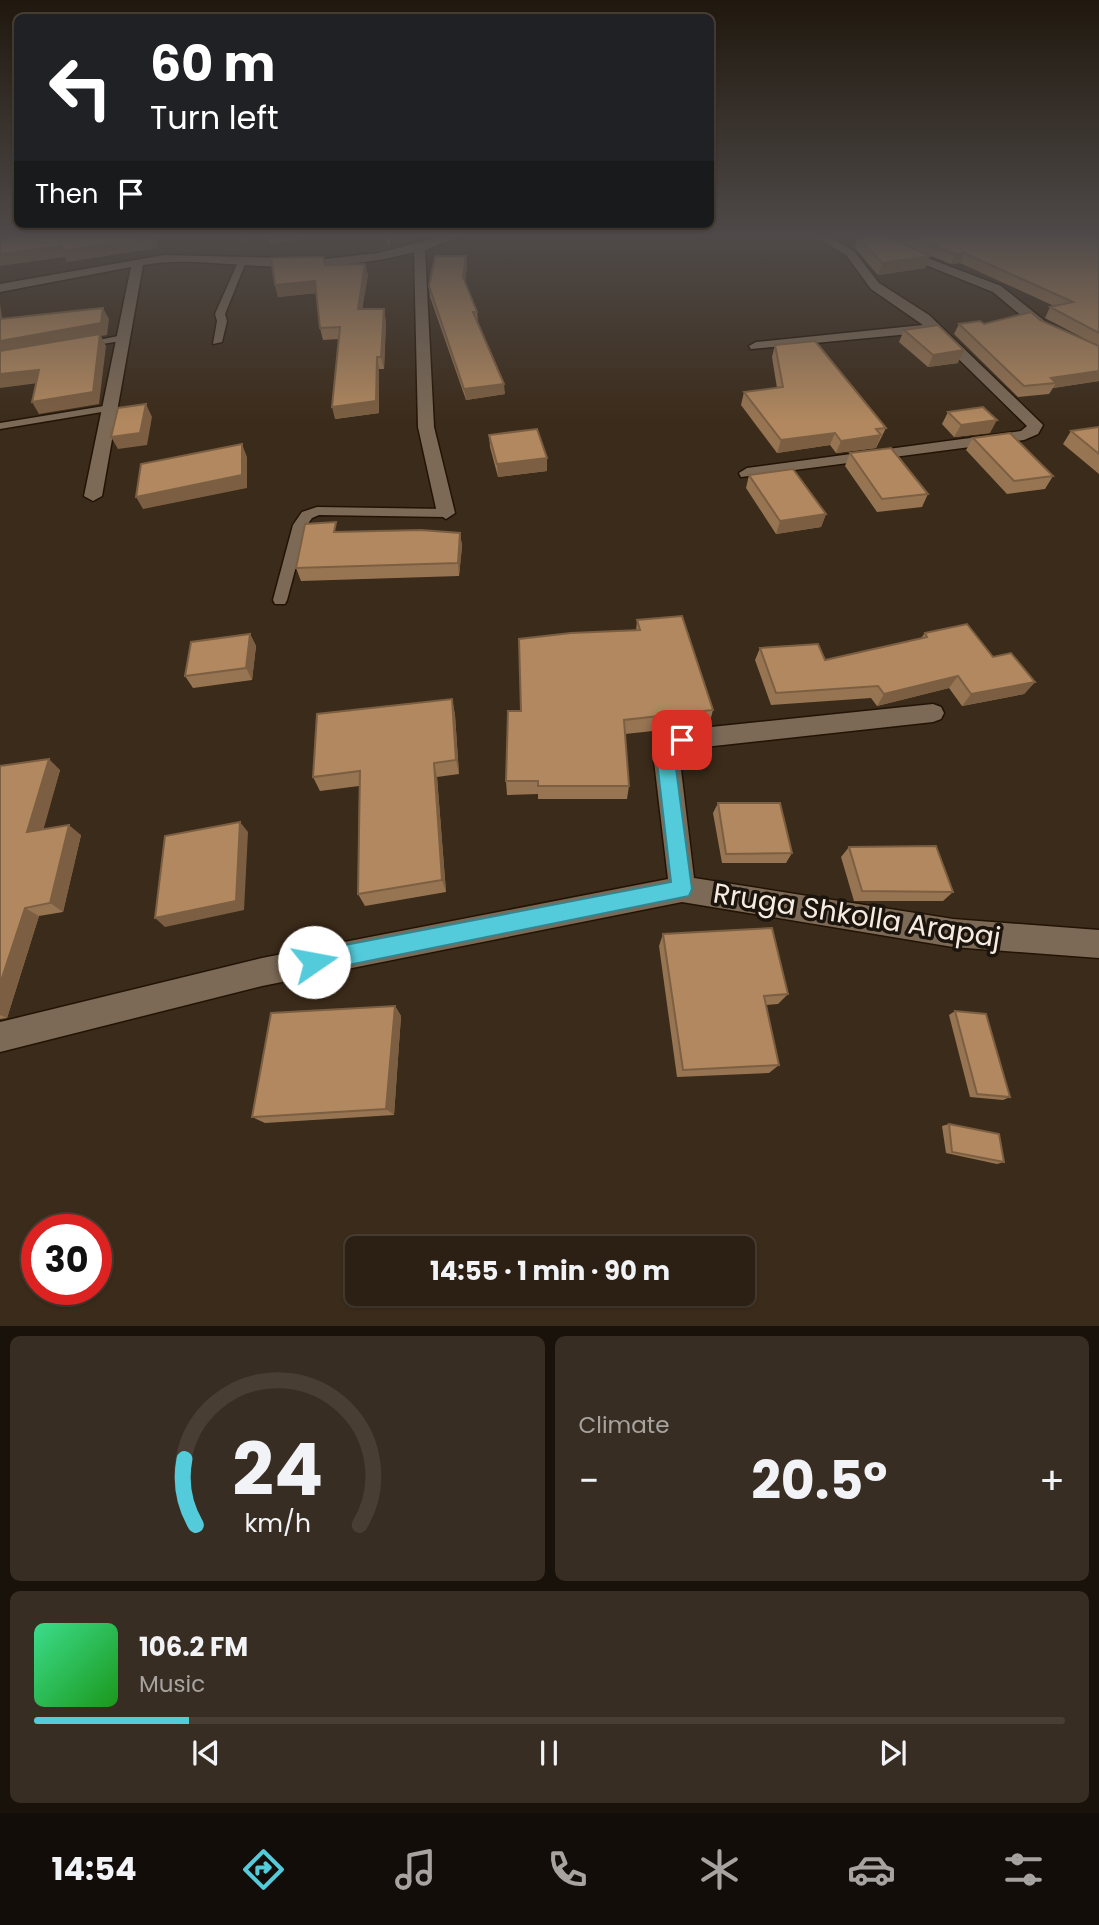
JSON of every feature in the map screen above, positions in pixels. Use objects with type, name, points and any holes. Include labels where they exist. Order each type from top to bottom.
[{"type":"street","points":[[93,496],[131,298]]},
{"type":"street","points":[[422,298],[426,428],[446,513]]},
{"type":"street","points":[[747,473],[1033,431],[1035,425],[1031,417],[961,357],[935,327],[892,298]]},
{"type":"street","points":[[1008,298],[1041,325],[1099,355]]},
{"type":"street","points":[[756,346],[935,327]]},
{"type":"street","points":[[682,889],[666,761],[668,747],[682,740],[933,713]]},
{"type":"street","name":"Rruga Shkolla Arapaj","points":[[0,1037],[262,972],[682,889],[953,933],[1099,944]]},
{"type":"lane","points":[[217,342],[222,321],[220,314],[227,298]]},
{"type":"lane","points":[[72,345],[123,338]]},
{"type":"lane","points":[[0,426],[110,408]]},
{"type":"lane","points":[[280,600],[300,524],[307,515],[317,511],[446,513]]},
{"type":"building","points":[[317,298],[360,298],[358,309],[384,309],[381,357],[377,357],[376,401],[332,407],[340,327],[320,328]]},
{"type":"building","points":[[433,298],[471,298],[477,312],[473,312],[504,384],[464,389]]},
{"type":"building","points":[[1064,298],[1099,298],[1099,333],[1050,307],[1073,302]]},
{"type":"building","points":[[103,308],[101,323],[0,341],[0,319]]},
{"type":"building","points":[[1031,312],[1040,320],[1099,346],[1099,371],[1051,378],[1056,383],[1024,386],[959,324],[980,321],[984,324]]},
{"type":"building","points":[[938,325],[964,350],[933,355],[904,330]]},
{"type":"building","points":[[100,334],[93,392],[32,402],[39,370],[0,374],[0,351]]},
{"type":"building","points":[[815,341],[886,428],[876,429],[881,435],[841,441],[835,433],[781,440],[744,392],[783,387],[775,345]]},
{"type":"building","points":[[146,404],[140,433],[111,437],[118,408]]},
{"type":"building","points":[[983,407],[997,420],[961,425],[948,412]]},
{"type":"building","points":[[1099,427],[1099,454],[1071,431]]},
{"type":"building","points":[[537,429],[547,458],[497,464],[489,435]]},
{"type":"building","points":[[1010,433],[1053,476],[1014,481],[973,438]]},
{"type":"building","points":[[242,444],[242,475],[136,497],[141,464]]},
{"type":"building","points":[[891,448],[928,494],[882,499],[850,453]]},
{"type":"building","points":[[793,469],[826,514],[780,521],[749,475]]},
{"type":"building","points":[[336,522],[334,532],[421,530],[460,533],[458,563],[296,568],[305,524]]},
{"type":"building","points":[[682,616],[713,710],[624,720],[629,786],[538,786],[538,781],[506,781],[508,711],[521,711],[519,639],[571,633],[640,630],[637,620]]},
{"type":"building","points":[[967,624],[993,657],[1011,653],[1035,682],[971,694],[958,676],[884,694],[878,686],[776,693],[760,648],[818,644],[825,660],[927,637],[925,633]]},
{"type":"building","points":[[250,634],[246,668],[185,676],[191,642]]},
{"type":"building","points":[[452,699],[456,760],[434,763],[442,880],[358,894],[360,771],[313,777],[317,714]]},
{"type":"building","points":[[49,759],[27,832],[69,825],[50,903],[25,908],[0,984],[0,766]]},
{"type":"building","points":[[718,803],[780,803],[792,853],[726,854]]},
{"type":"building","points":[[240,822],[236,901],[155,918],[165,836]]},
{"type":"building","points":[[936,846],[953,892],[862,891],[849,847]]},
{"type":"building","points":[[772,928],[788,994],[764,996],[779,1065],[683,1070],[663,934]]},
{"type":"building","points":[[395,1006],[386,1109],[252,1117],[271,1013]]},
{"type":"building","points":[[955,1011],[986,1014],[1010,1097],[977,1094]]},
{"type":"building","points":[[949,1124],[999,1134],[1004,1162],[952,1152]]},
{"type":"route","points":[[314,962],[682,889],[666,761],[668,747],[682,740]]}]
